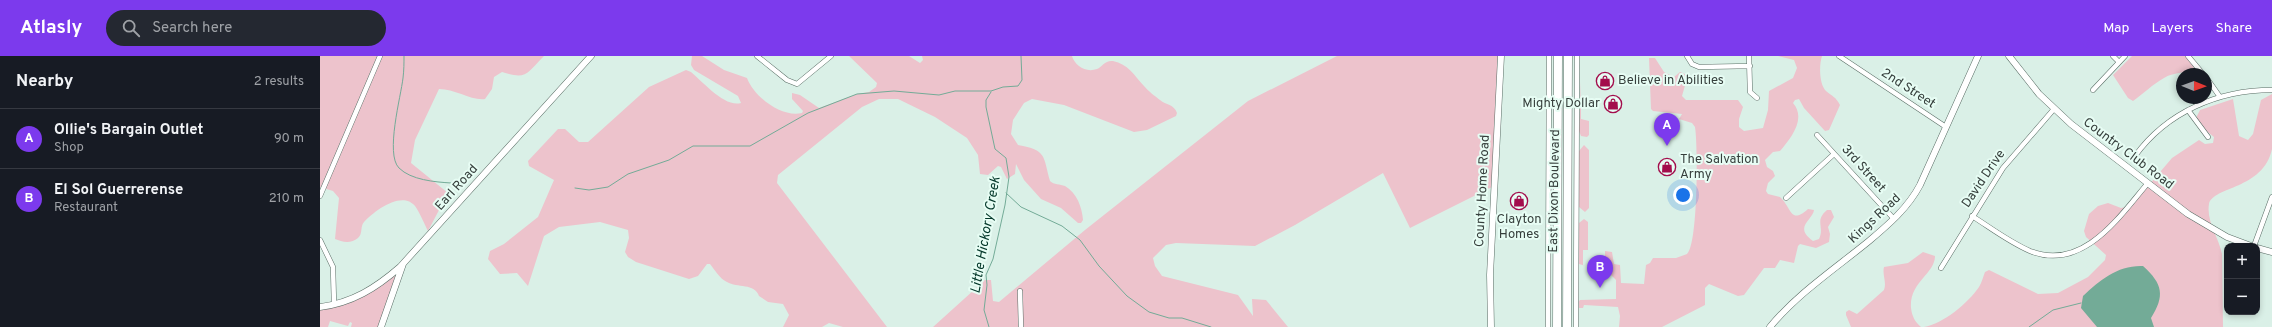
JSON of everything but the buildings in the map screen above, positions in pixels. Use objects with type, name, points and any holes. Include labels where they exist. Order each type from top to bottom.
[{"type":"highway","name":"East Dixon Boulevard","points":[[1557,327],[1558,56]]},
{"type":"highway","name":"East Dixon Boulevard","points":[[1567,327],[1568,56]]},
{"type":"street","points":[[320,196],[380,56]]},
{"type":"street","name":"Earl Road","points":[[320,307],[334,304],[368,292],[404,262],[591,56]]},
{"type":"street","points":[[757,56],[787,80],[797,84],[831,56]]},
{"type":"street","name":"County Home Road","points":[[1490,327],[1490,275],[1500,56]]},
{"type":"street","name":"East Dixon Boulevard","points":[[1548,327],[1549,56]]},
{"type":"street","name":"East Dixon Boulevard","points":[[1576,327],[1578,56]]},
{"type":"street","points":[[1687,56],[1692,64],[1699,67],[1750,66]]},
{"type":"street","points":[[1750,56],[1750,92],[1757,98]]},
{"type":"street","name":"2nd Street","points":[[1839,56],[1946,127]]},
{"type":"street","name":"Country Club Road","points":[[2009,56],[2054,109],[2071,124],[2200,222],[2227,237],[2244,243]]},
{"type":"street","points":[[2113,56],[2119,62]]},
{"type":"street","points":[[2093,90],[2125,56]]},
{"type":"street","points":[[2188,56],[2199,68]]},
{"type":"street","name":"Kings Road","points":[[1770,327],[1792,305],[1894,219],[1915,194],[1946,127],[1975,57]]},
{"type":"street","points":[[2212,86],[2220,97]]},
{"type":"street","points":[[2135,156],[2155,132],[2188,110],[2220,97],[2254,90],[2272,90]]},
{"type":"street","name":"David Drive","points":[[1941,268],[1972,216],[2010,159],[2054,109]]},
{"type":"street","points":[[2188,110],[2208,137]]},
{"type":"street","name":"3rd Street","points":[[1817,135],[1894,219]]},
{"type":"street","points":[[1568,143],[1577,144]]},
{"type":"street","points":[[1786,198],[1834,154]]},
{"type":"street","points":[[1972,216],[2019,246],[2031,251],[2046,254],[2063,254],[2084,247],[2098,239],[2148,183]]},
{"type":"street","points":[[2254,243],[2272,196]]},
{"type":"street","points":[[320,240],[333,267],[334,304]]},
{"type":"street","points":[[2260,249],[2272,252]]},
{"type":"street","points":[[381,327],[404,262]]},
{"type":"street","points":[[1020,291],[1020,327]]},
{"type":"shaded area","points":[[320,56],[544,56],[526,74],[517,75],[502,72],[494,77],[492,89],[485,99],[439,89],[415,140],[411,163],[448,193],[428,231],[415,206],[403,200],[388,204],[374,213],[363,224],[360,236],[355,240],[346,242],[335,239],[339,198],[333,191],[320,187]]},
{"type":"shaded area","points":[[692,56],[702,56],[724,70],[747,78],[762,99],[778,109],[794,114],[802,113],[803,111],[792,99],[792,93],[800,95],[819,108],[857,94],[869,92],[876,87],[877,83],[849,56],[909,56],[920,63],[923,60],[922,56],[1072,56],[1073,60],[1078,66],[1089,70],[1097,69],[1110,61],[1113,61],[1127,67],[1150,92],[1162,102],[1172,106],[1177,113],[1176,116],[1147,130],[1134,132],[1064,105],[1032,99],[1024,103],[1013,120],[1011,134],[1018,145],[1034,149],[1039,152],[1044,160],[1050,181],[1055,184],[1065,186],[1073,192],[1080,205],[1083,220],[1081,223],[1078,223],[1061,208],[1041,199],[1024,180],[1016,164],[1015,174],[1007,179],[1001,167],[998,166],[988,175],[980,174],[978,155],[967,138],[935,117],[898,99],[879,99],[862,107],[778,175],[777,183],[887,327],[843,327],[829,323],[822,327],[783,327],[789,315],[783,304],[768,302],[750,287],[731,284],[724,281],[710,264],[707,264],[698,276],[689,279],[636,262],[628,257],[625,252],[629,238],[628,230],[600,222],[559,227],[544,236],[528,286],[517,273],[500,274],[488,259],[490,251],[504,244],[538,217],[554,180],[529,166],[528,161],[558,129],[565,129],[579,142],[588,142],[649,87],[686,70],[691,72],[721,98],[728,102],[741,103],[738,96],[694,70],[691,65]]},
{"type":"shaded area","points":[[1337,56],[1501,56],[1494,186],[1410,228],[1383,173],[1295,225],[1255,246],[1176,243],[1166,245],[1153,258],[1155,266],[1162,276],[1238,295],[1253,316],[1252,299],[1266,300],[1288,327],[933,327],[985,280],[991,280],[993,301],[999,302],[1085,230],[1248,101]]},
{"type":"shaded area","points":[[1778,56],[1822,56],[1820,69],[1822,84],[1826,91],[1835,98],[1840,105],[1829,130],[1825,131],[1804,108],[1799,99],[1795,100],[1793,103],[1797,109],[1798,116],[1796,128],[1780,151],[1773,152],[1765,160],[1767,167],[1773,171],[1775,176],[1768,183],[1766,191],[1768,194],[1780,197],[1794,215],[1802,214],[1808,209],[1814,210],[1804,228],[1807,236],[1813,241],[1819,239],[1821,235],[1821,217],[1827,210],[1831,210],[1834,217],[1828,227],[1830,234],[1829,242],[1816,248],[1800,244],[1798,246],[1794,263],[1780,260],[1775,268],[1764,268],[1744,295],[1738,296],[1709,284],[1705,288],[1705,305],[1662,327],[1619,327],[1620,316],[1618,307],[1584,305],[1583,308],[1579,308],[1578,302],[1580,300],[1616,299],[1616,280],[1608,272],[1602,272],[1605,264],[1605,251],[1612,252],[1614,264],[1620,265],[1621,283],[1644,284],[1646,265],[1650,263],[1653,258],[1676,258],[1687,254],[1691,246],[1696,194],[1697,153],[1695,127],[1692,123],[1679,119],[1682,114],[1653,111],[1651,109],[1649,58],[1655,58],[1664,72],[1674,77],[1680,72],[1685,74],[1686,82],[1682,96],[1686,100],[1738,100],[1743,107],[1739,119],[1739,127],[1744,131],[1763,128],[1768,110],[1769,91],[1793,78],[1797,68],[1794,60]]},
{"type":"shaded area","points":[[2132,56],[2188,56],[2196,66],[2193,68],[2176,68],[2176,73],[2156,83],[2133,101],[2128,98],[2113,75]]},
{"type":"shaded area","points":[[1581,82],[1581,119],[1589,121],[1589,135],[1587,137],[1581,136],[1579,131]]},
{"type":"shaded area","points":[[2272,94],[2272,149],[2267,162],[2259,172],[2249,180],[2212,198],[2209,204],[2209,217],[2222,254],[2223,327],[1924,327],[1939,322],[1962,306],[1979,287],[1985,272],[1989,270],[2038,294],[2058,293],[2088,277],[2105,260],[2106,255],[2086,237],[2084,231],[2089,214],[2098,206],[2108,203],[2121,208],[2131,206],[2172,158],[2199,140],[2205,144],[2213,143],[2214,137],[2205,130],[2196,118],[2200,110],[2233,99],[2239,136],[2248,140],[2253,134],[2261,100]]},
{"type":"shaded area","points":[[1584,145],[1589,150],[1589,208],[1585,212],[1579,207],[1579,151]]},
{"type":"shaded area","points":[[1584,219],[1588,222],[1588,250],[1583,250],[1583,265],[1586,266],[1579,264],[1579,223]]},
{"type":"shaded area","points":[[1923,252],[1935,256],[1931,268],[1914,291],[1911,299],[1912,314],[1915,321],[1921,327],[1851,327],[1846,312],[1849,310],[1857,314],[1884,290],[1884,267],[1908,263]]},
{"type":"shaded area","points":[[2134,266],[2143,266],[2155,279],[2160,290],[2160,297],[2151,318],[2154,327],[2097,327],[2081,308],[2083,296],[2103,279],[2118,271]]},
{"type":"shaded area","points":[[396,275],[380,327],[351,327],[352,323],[350,322],[348,326],[330,321],[328,327],[320,327],[320,308],[329,307]]},
{"type":"waterway","points":[[404,56],[403,78],[395,124],[393,151],[395,161],[399,168],[404,172],[417,178],[451,183]]},
{"type":"waterway","points":[[575,188],[589,190],[608,187],[628,174],[669,160],[693,146],[750,146],[808,113],[857,94],[894,91],[939,95],[955,91],[991,91],[1003,87],[1018,86],[1022,80],[1021,56]]},
{"type":"waterway","name":"Little Hickory Creek","points":[[989,327],[984,310],[987,285],[986,275],[993,259],[1005,205],[1009,177],[1006,158],[995,149],[986,107],[986,100],[991,92]]},
{"type":"waterway","points":[[1006,193],[1021,207],[1062,226],[1080,240],[1099,266],[1127,296],[1149,312],[1169,318],[1182,318],[1211,327]]},
{"type":"waterway","points":[[2029,327],[2053,310],[2081,303]]},
{"type":"place","name":"Believe in Abilities","points":[[1605,81]]},
{"type":"place","name":"Mighty Dollar","points":[[1613,104]]},
{"type":"place","name":"Ollie's Bargain Outlet","points":[[1667,146]]},
{"type":"place","name":"The Salvation Army","points":[[1667,167]]},
{"type":"place","name":"Clayton Homes","points":[[1519,201]]},
{"type":"place","name":"El Sol Guerrerense","points":[[1600,288]]}]
